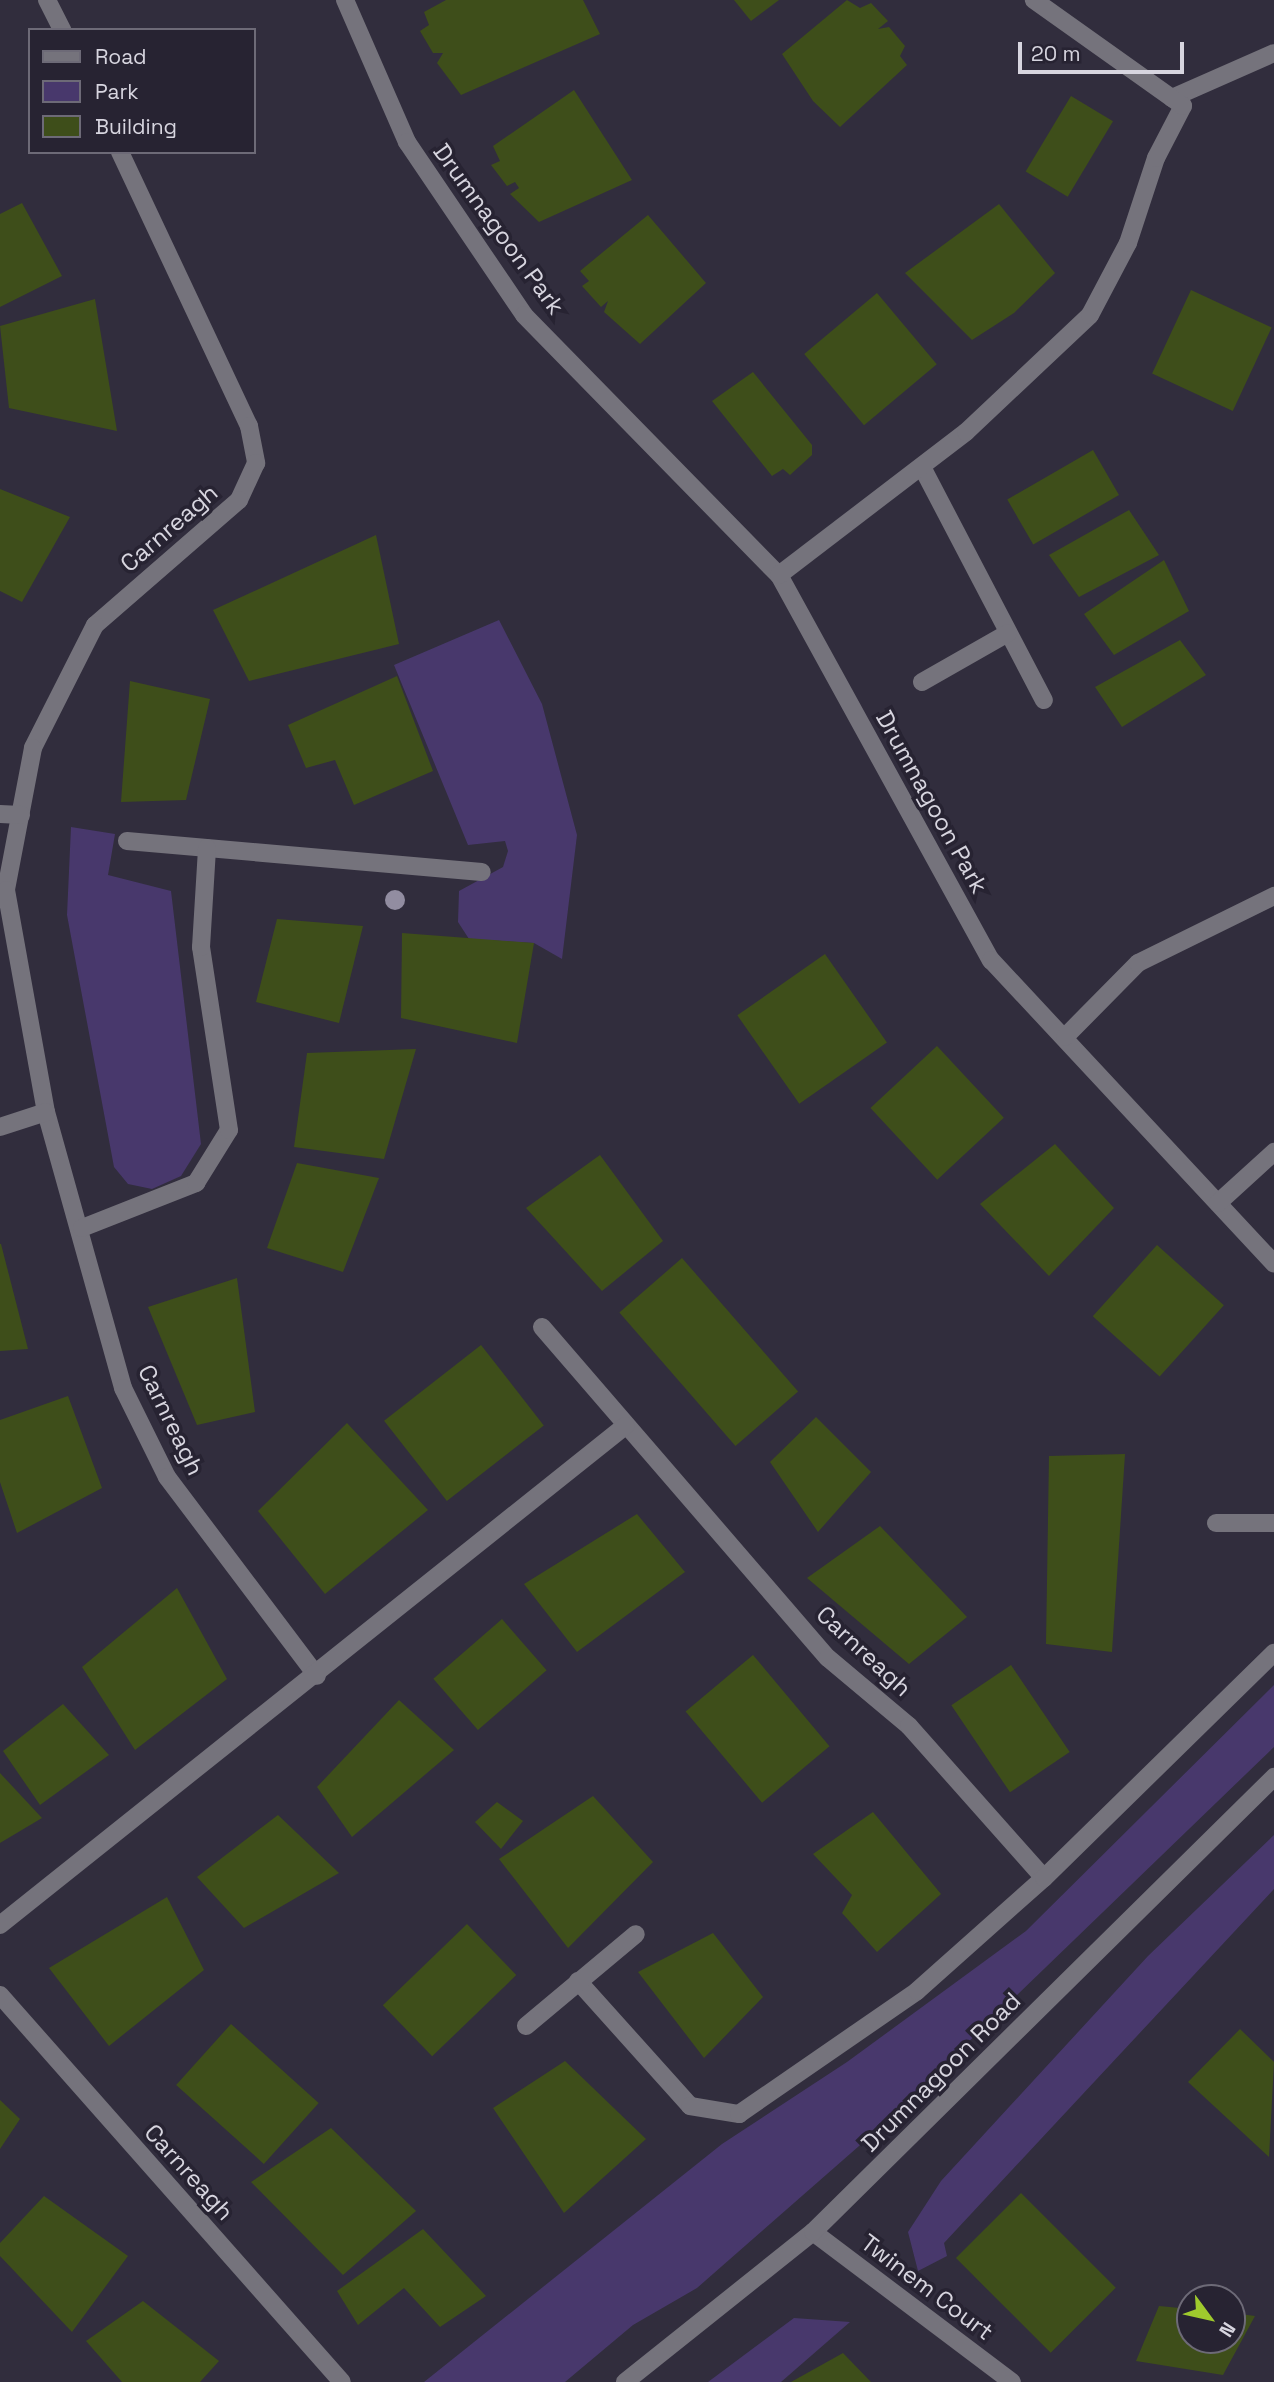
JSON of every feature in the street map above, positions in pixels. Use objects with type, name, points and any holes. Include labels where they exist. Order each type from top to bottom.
[{"type":"street","points":[[47,0],[61,28]]},
{"type":"street","name":"Drumnagoon Park","points":[[345,0],[407,142],[524,314],[779,575],[991,960],[1274,1263]]},
{"type":"street","points":[[779,575],[922,467],[1090,315],[1128,243],[1156,158],[1183,106],[1034,0]]},
{"type":"street","points":[[1171,98],[1274,53]]},
{"type":"street","name":"Carnreagh","points":[[121,154],[249,426],[256,463],[239,500],[95,625],[33,748],[6,890],[46,1112],[82,1228],[123,1388],[167,1477],[317,1676]]},
{"type":"street","points":[[922,467],[1044,700]]},
{"type":"street","points":[[922,682],[1008,633]]},
{"type":"street","points":[[0,814],[21,815]]},
{"type":"street","points":[[127,841],[482,872]]},
{"type":"street","points":[[82,1228],[196,1183],[229,1130],[201,947],[207,848]]},
{"type":"street","points":[[1065,1037],[1138,963],[1274,896]]},
{"type":"street","points":[[0,1127],[46,1112]]},
{"type":"street","points":[[1218,1203],[1274,1152]]},
{"type":"street","name":"Carnreagh","points":[[542,1327],[828,1658],[909,1726],[1044,1878]]},
{"type":"street","points":[[0,1925],[317,1676],[625,1426]]},
{"type":"street","points":[[1216,1522],[1274,1523]]},
{"type":"street","points":[[578,1981],[690,2106],[739,2114],[918,1991],[1044,1878],[1274,1653]]},
{"type":"street","name":"Drumnagoon Road","points":[[625,2382],[813,2232],[1274,1777]]},
{"type":"street","points":[[526,2026],[636,1934]]},
{"type":"street","name":"Carnreagh","points":[[0,1995],[342,2382]]},
{"type":"street","name":"Twinem Court","points":[[813,2232],[1012,2382]]},
{"type":"green space","points":[[499,620],[542,704],[577,835],[562,959],[534,943],[469,939],[458,922],[459,891],[503,867],[508,851],[505,841],[468,845],[394,665]]},
{"type":"green space","points":[[71,827],[115,834],[108,875],[171,891],[201,1144],[181,1176],[152,1189],[128,1184],[114,1167],[67,915]]},
{"type":"green space","points":[[1274,1685],[1274,1747],[875,2132],[697,2288],[633,2325],[565,2382],[424,2382],[722,2144],[847,2062],[1026,1931]]},
{"type":"green space","points":[[1274,1835],[1274,1889],[944,2243],[947,2256],[918,2271],[908,2232],[941,2181],[1148,1956]]},
{"type":"green space","points":[[794,2318],[850,2322],[781,2382],[708,2382]]},
{"type":"building","points":[[446,0],[583,0],[600,34],[461,95],[437,63],[443,53],[433,53],[420,31],[429,25],[424,12]]},
{"type":"building","points":[[734,0],[779,0],[751,21]]},
{"type":"building","points":[[847,0],[860,8],[871,3],[888,21],[878,29],[889,27],[905,46],[900,56],[907,65],[840,127],[813,101],[782,54]]},
{"type":"building","points":[[574,90],[632,180],[539,222],[510,194],[519,188],[515,182],[507,186],[491,165],[500,161],[493,146]]},
{"type":"building","points":[[1071,96],[1113,121],[1068,197],[1026,171]]},
{"type":"building","points":[[22,203],[62,276],[0,307],[0,214]]},
{"type":"building","points":[[999,204],[1055,273],[1014,313],[972,340],[905,273]]},
{"type":"building","points":[[648,215],[706,283],[640,344],[604,312],[608,301],[601,307],[582,286],[589,281],[580,271]]},
{"type":"building","points":[[1191,290],[1272,328],[1233,411],[1152,373]]},
{"type":"building","points":[[877,293],[937,364],[864,425],[804,354]]},
{"type":"building","points":[[95,299],[117,431],[9,408],[0,326]]},
{"type":"building","points":[[753,372],[812,445],[812,455],[790,475],[783,469],[772,476],[712,401]]},
{"type":"building","points":[[1093,450],[1119,495],[1033,545],[1007,500]]},
{"type":"building","points":[[0,489],[70,517],[22,602],[0,591]]},
{"type":"building","points":[[1129,510],[1159,555],[1079,597],[1049,555]]},
{"type":"building","points":[[376,535],[399,644],[249,681],[213,610]]},
{"type":"building","points":[[1164,560],[1189,611],[1114,655],[1084,614]]},
{"type":"building","points":[[1180,640],[1206,675],[1122,727],[1095,687]]},
{"type":"building","points":[[397,676],[433,771],[354,805],[335,760],[306,768],[288,725]]},
{"type":"building","points":[[130,681],[210,699],[186,800],[121,802]]},
{"type":"building","points":[[277,919],[363,926],[339,1023],[256,1002]]},
{"type":"building","points":[[402,933],[534,943],[517,1043],[401,1018]]},
{"type":"building","points":[[825,954],[887,1042],[799,1104],[737,1015]]},
{"type":"building","points":[[937,1046],[1004,1118],[937,1180],[870,1108]]},
{"type":"building","points":[[416,1049],[384,1159],[294,1147],[307,1053]]},
{"type":"building","points":[[1055,1144],[1114,1208],[1049,1276],[980,1204]]},
{"type":"building","points":[[600,1155],[663,1241],[602,1291],[526,1208]]},
{"type":"building","points":[[297,1163],[379,1178],[343,1272],[267,1248]]},
{"type":"building","points":[[1,1244],[28,1349],[0,1351]]},
{"type":"building","points":[[1157,1245],[1224,1305],[1160,1377],[1093,1316]]},
{"type":"building","points":[[682,1258],[798,1392],[735,1446],[619,1312]]},
{"type":"building","points":[[237,1278],[255,1412],[197,1425],[148,1307]]},
{"type":"building","points":[[481,1345],[544,1425],[447,1501],[384,1421]]},
{"type":"building","points":[[68,1396],[102,1488],[17,1533],[0,1482],[0,1420]]},
{"type":"building","points":[[816,1417],[871,1472],[818,1532],[770,1462]]},
{"type":"building","points":[[347,1423],[428,1510],[325,1594],[258,1511]]},
{"type":"building","points":[[1125,1454],[1112,1652],[1046,1644],[1049,1456]]},
{"type":"building","points":[[637,1514],[685,1572],[577,1652],[524,1584]]},
{"type":"building","points":[[880,1526],[967,1617],[909,1664],[807,1578]]},
{"type":"building","points":[[177,1588],[227,1679],[135,1750],[82,1667]]},
{"type":"building","points":[[502,1619],[547,1670],[478,1730],[433,1679]]},
{"type":"building","points":[[753,1655],[829,1746],[762,1803],[686,1712]]},
{"type":"building","points":[[1011,1665],[1070,1752],[1010,1792],[951,1705]]},
{"type":"building","points":[[399,1700],[454,1750],[352,1837],[317,1787]]},
{"type":"building","points":[[63,1704],[109,1755],[40,1805],[3,1751]]},
{"type":"building","points":[[0,1773],[42,1818],[0,1843]]},
{"type":"building","points":[[593,1796],[653,1862],[568,1948],[499,1859]]},
{"type":"building","points":[[497,1802],[523,1821],[501,1849],[475,1822]]},
{"type":"building","points":[[873,1812],[941,1894],[877,1952],[842,1913],[852,1895],[813,1854]]},
{"type":"building","points":[[278,1815],[339,1873],[244,1928],[197,1877]]},
{"type":"building","points":[[167,1897],[204,1970],[109,2046],[49,1968]]},
{"type":"building","points":[[467,1924],[516,1975],[432,2056],[383,2005]]},
{"type":"building","points":[[713,1933],[763,1997],[704,2058],[638,1972]]},
{"type":"building","points":[[231,2024],[319,2103],[264,2164],[176,2085]]},
{"type":"building","points":[[1240,2029],[1274,2062],[1269,2157],[1188,2082]]},
{"type":"building","points":[[565,2061],[646,2139],[564,2213],[493,2108]]},
{"type":"building","points":[[0,2100],[20,2119],[0,2149]]},
{"type":"building","points":[[331,2128],[416,2211],[343,2275],[251,2182]]},
{"type":"building","points":[[1021,2193],[1116,2288],[1051,2353],[956,2258]]},
{"type":"building","points":[[44,2196],[128,2256],[72,2332],[0,2256],[0,2243]]},
{"type":"building","points":[[423,2229],[486,2296],[440,2327],[404,2288],[358,2325],[337,2291]]},
{"type":"building","points":[[143,2301],[219,2361],[200,2382],[122,2382],[86,2341]]},
{"type":"building","points":[[1159,2306],[1176,2308],[1176,2354],[1234,2354],[1223,2375],[1136,2361]]},
{"type":"building","points":[[1246,2315],[1255,2316],[1246,2333]]},
{"type":"building","points":[[843,2353],[871,2382],[791,2382]]}]
